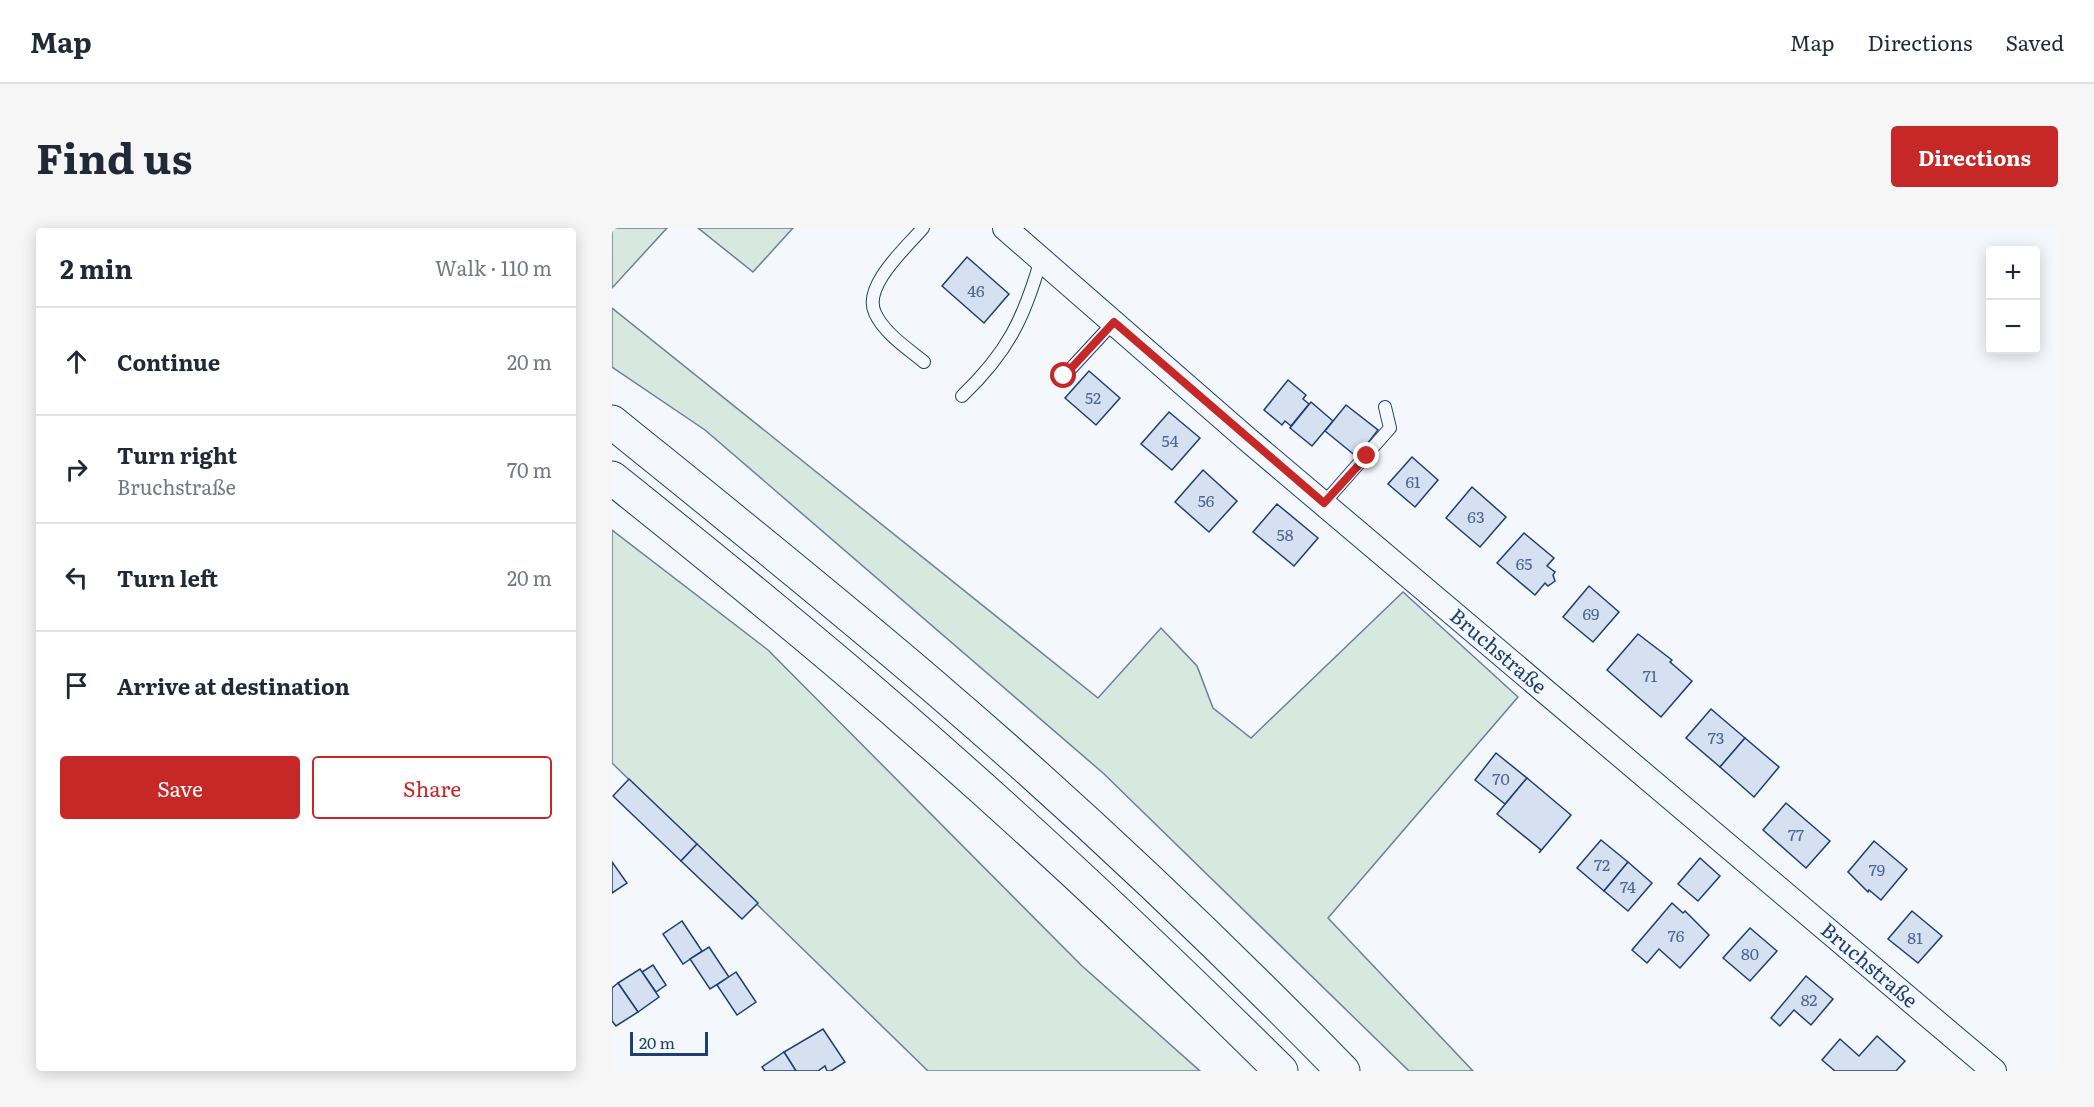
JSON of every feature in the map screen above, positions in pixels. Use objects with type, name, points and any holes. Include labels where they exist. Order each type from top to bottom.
[{"type":"highway","points":[[612,422],[802,575],[940,692],[1156,889],[1343,1071]]},
{"type":"highway","points":[[612,478],[768,604],[906,720],[1147,939],[1281,1071]]},
{"type":"street","name":"Bruchstraße","points":[[1005,228],[1324,503],[1994,1071]]},
{"type":"lane","points":[[923,228],[874,288],[873,311],[887,331],[924,362]]},
{"type":"lane","points":[[962,396],[988,371],[1007,345],[1028,304],[1041,259]]},
{"type":"lane","points":[[1064,376],[1114,322]]},
{"type":"lane","points":[[1324,503],[1390,428],[1385,407]]},
{"type":"shaded area","points":[[612,228],[667,228],[612,288]]},
{"type":"shaded area","points":[[698,228],[793,228],[753,272]]},
{"type":"shaded area","points":[[612,308],[1098,698],[1161,628],[1197,666],[1213,708],[1251,738],[1403,592],[1518,697],[1328,918],[1473,1071],[1409,1071],[1103,773],[705,430],[612,367]]},
{"type":"shaded area","points":[[612,530],[768,650],[1081,965],[1200,1071],[928,1071],[612,763]]},
{"type":"building","points":[[967,257],[1009,294],[984,323],[942,286]]},
{"type":"building","points":[[1089,371],[1120,398],[1096,425],[1065,398]]},
{"type":"building","points":[[1288,380],[1306,395],[1303,399],[1309,404],[1291,426],[1285,421],[1282,425],[1264,410]]},
{"type":"building","points":[[1311,402],[1333,421],[1312,446],[1290,428]]},
{"type":"building","points":[[1346,405],[1378,430],[1357,457],[1325,431]]},
{"type":"building","points":[[1169,412],[1200,438],[1172,470],[1141,444]]},
{"type":"building","points":[[1412,457],[1438,480],[1415,507],[1388,484]]},
{"type":"building","points":[[1203,470],[1237,501],[1209,532],[1175,502]]},
{"type":"building","points":[[1472,487],[1506,517],[1480,547],[1446,518]]},
{"type":"building","points":[[1277,504],[1318,538],[1294,566],[1253,532]]},
{"type":"building","points":[[1524,533],[1554,558],[1547,566],[1555,572],[1553,575],[1555,581],[1548,586],[1545,583],[1535,595],[1497,563]]},
{"type":"building","points":[[1589,586],[1619,612],[1593,642],[1563,617]]},
{"type":"building","points":[[1638,634],[1672,660],[1670,662],[1692,681],[1661,717],[1607,670]]},
{"type":"building","points":[[1711,709],[1745,738],[1720,767],[1686,738]]},
{"type":"building","points":[[1745,738],[1779,767],[1754,797],[1720,767]]},
{"type":"building","points":[[1496,753],[1527,778],[1505,804],[1475,780]]},
{"type":"building","points":[[1527,778],[1571,815],[1539,853],[1541,850],[1497,814]]},
{"type":"building","points":[[629,779],[697,844],[681,861],[613,796]]},
{"type":"building","points":[[1786,803],[1830,841],[1806,868],[1763,830]]},
{"type":"building","points":[[1601,840],[1628,862],[1604,891],[1577,868]]},
{"type":"building","points":[[1874,841],[1907,869],[1881,900],[1869,890],[1868,892],[1848,872]]},
{"type":"building","points":[[697,844],[758,903],[742,919],[681,861]]},
{"type":"building","points":[[1700,858],[1720,876],[1698,901],[1678,884]]},
{"type":"building","points":[[612,862],[627,883],[612,893]]},
{"type":"building","points":[[1628,862],[1652,883],[1628,911],[1604,891]]},
{"type":"building","points":[[1672,903],[1683,913],[1685,911],[1709,935],[1680,968],[1659,949],[1647,963],[1632,950]]},
{"type":"building","points":[[1912,911],[1942,936],[1918,963],[1888,939]]},
{"type":"building","points":[[682,921],[702,951],[683,964],[663,934]]},
{"type":"building","points":[[1750,928],[1777,951],[1750,981],[1723,958]]},
{"type":"building","points":[[709,947],[729,977],[710,989],[690,959]]},
{"type":"building","points":[[653,965],[666,985],[656,992],[642,972]]},
{"type":"building","points":[[640,969],[659,997],[638,1012],[618,983]]},
{"type":"building","points":[[736,972],[756,1002],[737,1015],[717,985]]},
{"type":"building","points":[[1806,976],[1833,999],[1811,1025],[1794,1010],[1780,1026],[1771,1018]]},
{"type":"building","points":[[618,983],[638,1012],[616,1026],[612,1021],[612,988]]},
{"type":"building","points":[[823,1029],[845,1062],[831,1071],[827,1071],[825,1066],[818,1071],[796,1071],[784,1052]]},
{"type":"building","points":[[1877,1036],[1905,1061],[1896,1071],[1835,1071],[1822,1060],[1840,1039],[1859,1056]]},
{"type":"building","points":[[784,1052],[796,1071],[765,1071],[762,1067]]},
{"type":"route","points":[[1064,376],[1114,322],[1324,503],[1367,456]]}]
